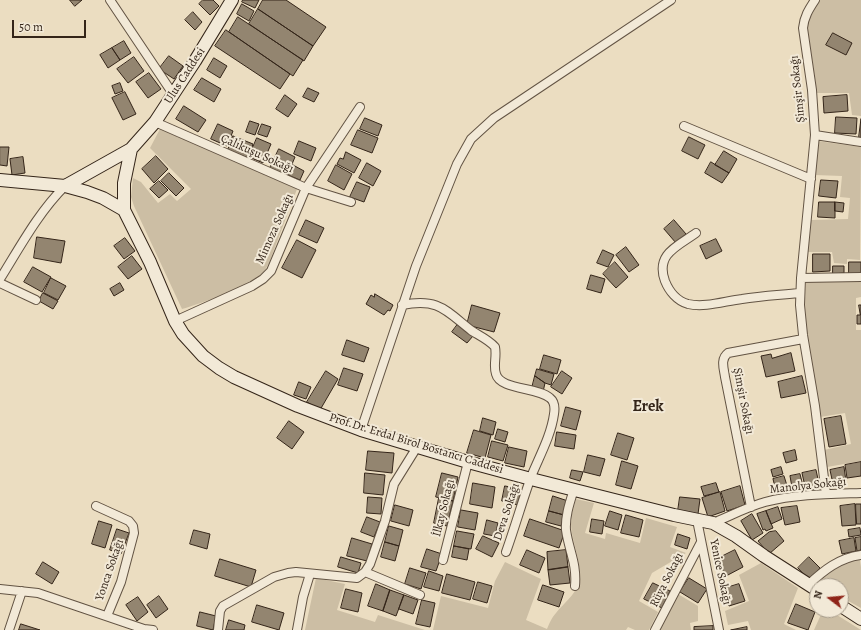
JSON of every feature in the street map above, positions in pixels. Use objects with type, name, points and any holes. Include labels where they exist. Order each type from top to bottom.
[{"type":"street","points":[[110,0],[173,94]]},
{"type":"street","name":"Ulus Caddesi","points":[[65,186],[131,149],[155,122],[195,61],[232,0]]},
{"type":"street","points":[[361,430],[402,304],[433,221],[457,164],[470,138],[499,114],[671,0]]},
{"type":"street","name":"Şimşir Sokağı","points":[[815,0],[805,16],[802,28],[812,90],[814,135],[800,293],[801,319],[815,406],[826,494]]},
{"type":"street","name":"Mimoza Sokağı","points":[[175,321],[252,286],[263,279],[271,271],[306,188],[360,107]]},
{"type":"street","name":"Çalıkuşu Sokağı","points":[[155,122],[306,188],[352,202]]},
{"type":"street","points":[[684,126],[811,179]]},
{"type":"street","points":[[814,135],[861,142]]},
{"type":"street","name":"Ulus Caddesi","points":[[124,210],[124,183],[131,149]]},
{"type":"street","points":[[0,180],[65,186],[103,198],[124,210]]},
{"type":"street","points":[[0,278],[44,210],[65,186]]},
{"type":"street","name":"Prof.Dr. Erdal Birol Bostancı Caddesi","points":[[124,210],[150,262],[175,321],[183,334],[203,356],[229,374],[298,406],[361,430],[531,479],[713,523],[736,536],[809,586]]},
{"type":"street","points":[[696,232],[672,251],[664,260],[662,266],[667,286],[672,293],[683,302],[694,305],[709,304],[800,293]]},
{"type":"street","points":[[801,278],[861,277]]},
{"type":"street","points":[[0,283],[36,300]]},
{"type":"street","name":"Deva Sokağı","points":[[402,304],[416,302],[429,303],[446,310],[495,347],[495,370],[496,376],[499,380],[509,385],[545,394],[553,401],[555,405],[553,422],[531,479],[506,552]]},
{"type":"street","name":"Şimşir Sokağı","points":[[751,507],[725,377],[725,355],[804,339]]},
{"type":"street","points":[[218,630],[220,611],[223,606],[274,577],[296,572],[357,578],[365,572],[370,564],[377,545],[394,484],[417,447]]},
{"type":"street","name":"İlkay Sokağı","points":[[443,560],[468,462]]},
{"type":"street","points":[[574,489],[566,524],[575,565],[575,586]]},
{"type":"street","name":"Manolya Sokağı","points":[[713,523],[772,500],[826,494],[861,493]]},
{"type":"street","name":"Yonca Sokağı","points":[[96,506],[129,521],[134,533],[121,582],[107,616]]},
{"type":"street","name":"Yenice Sokağı","points":[[697,520],[719,630]]},
{"type":"street","name":"Rüya Sokağı","points":[[655,630],[701,542]]},
{"type":"street","points":[[821,578],[832,565],[841,560],[861,554]]},
{"type":"street","points":[[365,572],[420,595]]},
{"type":"street","points":[[297,630],[303,596],[310,574]]},
{"type":"street","name":"Yonca Sokağı","points":[[0,589],[38,593],[144,629],[153,630]]},
{"type":"street","points":[[9,630],[22,591]]},
{"type":"street","points":[[849,611],[861,619]]},
{"type":"shaded area","points":[[820,0],[861,0],[861,116],[852,115],[849,93],[817,93],[807,23],[813,9]]},
{"type":"shaded area","points":[[160,129],[297,189],[269,263],[264,271],[238,288],[182,309],[131,197],[133,178],[141,182],[158,203],[170,194],[177,201],[191,189],[150,148]]},
{"type":"shaded area","points":[[817,141],[861,147],[860,260],[847,259],[847,264],[834,263],[832,252],[807,252],[811,220],[848,219],[850,198],[840,197],[842,176],[815,175]]},
{"type":"shaded area","points":[[861,280],[861,297],[856,298],[856,330],[861,330],[861,461],[827,467],[824,450],[851,444],[845,413],[820,417],[811,366],[805,316],[806,282]]},
{"type":"shaded area","points":[[576,499],[594,503],[585,533],[605,539],[606,533],[640,543],[646,518],[677,527],[670,547],[686,553],[652,573],[639,601],[658,612],[649,630],[635,630],[628,627],[626,630],[433,630],[441,596],[488,608],[495,581],[505,562],[541,579],[526,620],[547,629],[553,616],[572,596],[578,584],[579,569],[571,523]]},
{"type":"shaded area","points":[[860,560],[861,608],[849,601],[849,578],[821,578],[848,562]]},
{"type":"shaded area","points":[[761,563],[798,588],[784,624],[796,630],[751,630],[748,621],[728,625],[725,611],[749,601],[739,575]]},
{"type":"shaded area","points":[[316,578],[345,584],[337,610],[375,622],[378,615],[425,630],[305,630]]},
{"type":"shaded area","points":[[678,594],[698,606],[698,621],[690,623],[691,630],[660,630]]},
{"type":"shaded area","points":[[819,618],[842,618],[861,630],[814,630]]},
{"type":"building","points":[[70,0],[82,0],[75,6]]},
{"type":"building","points":[[203,0],[213,0],[219,6],[210,15],[199,4]]},
{"type":"building","points":[[243,0],[259,0],[255,8],[242,2]]},
{"type":"building","points":[[263,0],[286,0],[326,27],[313,46],[258,9]]},
{"type":"building","points":[[242,4],[254,11],[249,21],[237,14]]},
{"type":"building","points":[[258,9],[313,46],[304,61],[249,24]]},
{"type":"building","points":[[193,12],[202,22],[195,30],[185,20]]},
{"type":"building","points":[[238,17],[303,60],[293,76],[229,32]]},
{"type":"building","points":[[226,30],[290,74],[280,89],[215,46]]},
{"type":"building","points":[[833,33],[852,43],[846,55],[826,45]]},
{"type":"building","points":[[124,41],[131,53],[120,60],[112,48]]},
{"type":"building","points":[[112,48],[120,60],[108,68],[100,55]]},
{"type":"building","points":[[169,56],[183,66],[174,79],[159,69]]},
{"type":"building","points":[[134,57],[144,71],[128,83],[117,69]]},
{"type":"building","points":[[214,58],[227,66],[220,78],[207,70]]},
{"type":"building","points":[[149,73],[161,89],[148,98],[136,82]]},
{"type":"building","points":[[202,78],[221,89],[214,102],[194,90]]},
{"type":"building","points":[[120,83],[123,91],[115,94],[112,86]]},
{"type":"building","points":[[308,88],[319,93],[314,102],[303,97]]},
{"type":"building","points":[[125,92],[136,114],[123,120],[112,98]]},
{"type":"building","points":[[285,95],[297,104],[288,117],[276,109]]},
{"type":"building","points":[[847,95],[848,111],[824,113],[823,97]]},
{"type":"building","points":[[184,106],[206,120],[198,132],[176,119]]},
{"type":"building","points":[[836,117],[857,118],[856,134],[835,133]]},
{"type":"building","points":[[365,118],[382,125],[378,136],[360,129]]},
{"type":"building","points":[[861,119],[861,138],[859,137]]},
{"type":"building","points":[[250,121],[259,124],[255,135],[246,132]]},
{"type":"building","points":[[218,124],[233,131],[227,146],[211,139]]},
{"type":"building","points":[[262,124],[271,127],[267,137],[258,134]]},
{"type":"building","points":[[358,130],[378,138],[372,153],[351,145]]},
{"type":"building","points":[[233,136],[253,144],[248,158],[228,150]]},
{"type":"building","points":[[689,137],[705,145],[698,159],[682,151]]},
{"type":"building","points":[[257,138],[271,144],[263,163],[249,157]]},
{"type":"building","points":[[299,141],[316,148],[311,161],[294,154]]},
{"type":"building","points":[[0,147],[9,147],[7,166],[0,165]]},
{"type":"building","points":[[279,149],[295,157],[287,176],[270,168]]},
{"type":"building","points":[[724,151],[737,159],[729,173],[715,165]]},
{"type":"building","points":[[346,152],[361,160],[354,173],[337,164],[340,158],[343,159]]},
{"type":"building","points":[[156,156],[168,169],[154,183],[142,169]]},
{"type":"building","points":[[23,157],[25,173],[12,175],[10,159]]},
{"type":"building","points":[[711,162],[729,173],[722,183],[705,173]]},
{"type":"building","points":[[367,163],[381,171],[373,186],[359,178]]},
{"type":"building","points":[[293,165],[304,171],[300,180],[288,175]]},
{"type":"building","points":[[336,165],[352,174],[344,190],[328,181]]},
{"type":"building","points":[[169,173],[184,188],[176,196],[161,181]]},
{"type":"building","points":[[821,180],[838,181],[836,198],[819,196]]},
{"type":"building","points":[[159,181],[168,190],[159,198],[150,189]]},
{"type":"building","points":[[357,182],[370,187],[364,202],[350,197]]},
{"type":"building","points":[[819,202],[835,202],[835,218],[818,217]]},
{"type":"building","points":[[835,202],[844,203],[843,212],[835,211]]},
{"type":"building","points":[[306,220],[324,228],[317,243],[299,235]]},
{"type":"building","points":[[674,220],[686,234],[676,243],[664,229]]},
{"type":"building","points":[[37,237],[65,241],[61,263],[34,258]]},
{"type":"building","points":[[125,238],[135,251],[124,259],[114,246]]},
{"type":"building","points":[[716,239],[722,251],[706,259],[700,246]]},
{"type":"building","points":[[297,240],[316,250],[302,278],[282,268]]},
{"type":"building","points":[[626,247],[639,265],[629,272],[616,255]]},
{"type":"building","points":[[603,250],[614,255],[608,267],[597,263]]},
{"type":"building","points":[[813,254],[830,254],[830,271],[813,272]]},
{"type":"building","points":[[132,256],[142,269],[128,279],[118,267]]},
{"type":"building","points":[[615,262],[628,277],[616,288],[603,274]]},
{"type":"building","points":[[849,262],[861,262],[861,275],[849,275]]},
{"type":"building","points":[[833,266],[844,266],[844,273],[833,274]]},
{"type":"building","points":[[33,267],[51,277],[42,292],[24,282]]},
{"type":"building","points":[[591,275],[605,279],[601,293],[587,289]]},
{"type":"building","points":[[51,278],[66,286],[58,300],[44,293]]},
{"type":"building","points":[[120,283],[124,290],[114,296],[110,289]]},
{"type":"building","points":[[43,293],[58,301],[53,309],[39,301]]},
{"type":"building","points":[[375,294],[393,305],[390,311],[388,310],[384,315],[366,304],[371,295],[374,297]]},
{"type":"building","points":[[472,305],[500,313],[494,332],[467,325]]},
{"type":"building","points":[[859,305],[861,305],[861,324],[857,324],[857,315],[860,315]]},
{"type":"building","points":[[458,324],[473,336],[467,343],[452,332]]},
{"type":"building","points":[[347,340],[369,348],[364,362],[342,355]]},
{"type":"building","points":[[791,353],[795,371],[766,377],[761,356],[771,354],[772,358]]},
{"type":"building","points":[[544,355],[561,360],[557,374],[540,369]]},
{"type":"building","points":[[344,368],[363,374],[357,391],[338,385]]},
{"type":"building","points":[[537,369],[554,374],[551,385],[535,376]]},
{"type":"building","points":[[326,371],[338,379],[320,410],[307,402]]},
{"type":"building","points":[[562,371],[572,378],[562,394],[551,387]]},
{"type":"building","points":[[535,376],[545,383],[543,392],[532,388]]},
{"type":"building","points":[[802,376],[806,393],[781,398],[778,382]]},
{"type":"building","points":[[299,382],[311,387],[306,399],[294,395]]},
{"type":"building","points":[[566,407],[581,411],[576,430],[561,426]]},
{"type":"building","points":[[841,416],[846,444],[829,447],[824,419]]},
{"type":"building","points":[[483,418],[496,422],[493,435],[480,431]]},
{"type":"building","points":[[289,421],[304,432],[292,449],[277,438]]},
{"type":"building","points":[[498,429],[508,432],[505,442],[495,439]]},
{"type":"building","points":[[474,430],[491,435],[485,458],[467,453]]},
{"type":"building","points":[[557,432],[576,435],[574,449],[555,446]]},
{"type":"building","points":[[618,433],[634,438],[627,460],[611,455]]},
{"type":"building","points":[[492,441],[508,445],[503,461],[488,457]]},
{"type":"building","points":[[509,447],[527,451],[524,467],[505,463]]},
{"type":"building","points":[[795,450],[797,460],[786,463],[783,453]]},
{"type":"building","points":[[368,451],[394,453],[392,473],[366,470]]},
{"type":"building","points":[[588,455],[605,459],[600,476],[584,472]]},
{"type":"building","points":[[622,461],[638,466],[631,489],[616,485]]},
{"type":"building","points":[[861,462],[861,476],[847,478],[845,465]]},
{"type":"building","points":[[781,467],[783,474],[773,477],[771,470]]},
{"type":"building","points":[[844,467],[846,481],[833,484],[830,470]]},
{"type":"building","points":[[572,470],[583,472],[580,481],[570,478]]},
{"type":"building","points":[[816,470],[820,488],[806,491],[802,473]]},
{"type":"building","points":[[365,473],[385,475],[383,495],[364,493]]},
{"type":"building","points":[[442,473],[458,477],[453,501],[436,497]]},
{"type":"building","points":[[800,474],[804,490],[793,493],[790,476]]},
{"type":"building","points":[[784,476],[789,492],[777,495],[773,479]]},
{"type":"building","points":[[473,483],[495,487],[492,508],[470,504]]},
{"type":"building","points":[[716,483],[719,492],[704,496],[701,487]]},
{"type":"building","points":[[505,486],[521,489],[518,505],[502,501]]},
{"type":"building","points":[[740,486],[745,505],[727,511],[721,492]]},
{"type":"building","points":[[720,492],[725,511],[708,517],[702,498]]},
{"type":"building","points":[[553,496],[568,501],[564,515],[549,511]]},
{"type":"building","points":[[368,497],[382,498],[381,514],[367,513]]},
{"type":"building","points":[[680,497],[700,499],[698,514],[678,511]]},
{"type":"building","points":[[439,498],[453,501],[447,526],[434,523]]},
{"type":"building","points":[[855,504],[856,525],[842,526],[840,506]]},
{"type":"building","points":[[856,504],[861,504],[861,524],[857,524]]},
{"type":"building","points":[[395,505],[413,510],[409,526],[391,521]]},
{"type":"building","points":[[797,506],[800,522],[785,525],[781,508]]},
{"type":"building","points":[[778,507],[782,519],[771,524],[766,511]]},
{"type":"building","points":[[461,510],[478,513],[475,530],[458,527]]},
{"type":"building","points":[[549,511],[564,515],[561,526],[546,522]]},
{"type":"building","points":[[610,511],[622,515],[618,530],[605,526]]},
{"type":"building","points":[[766,511],[773,528],[766,531],[765,529],[763,530],[757,514]]},
{"type":"building","points":[[752,514],[763,533],[752,540],[741,521]]},
{"type":"building","points":[[626,515],[643,520],[639,537],[621,533]]},
{"type":"building","points":[[367,517],[380,522],[374,537],[361,532]]},
{"type":"building","points":[[530,519],[565,531],[559,548],[524,536]]},
{"type":"building","points":[[592,519],[604,521],[602,534],[590,532]]},
{"type":"building","points":[[487,520],[498,523],[495,536],[484,534]]},
{"type":"building","points":[[99,521],[112,525],[105,548],[92,544]]},
{"type":"building","points":[[389,526],[403,530],[399,546],[385,542]]},
{"type":"building","points":[[860,528],[861,535],[849,537],[848,530]]},
{"type":"building","points":[[117,529],[129,533],[121,554],[110,550]]},
{"type":"building","points":[[194,530],[210,534],[207,549],[190,544]]},
{"type":"building","points":[[457,531],[474,534],[471,549],[454,546]]},
{"type":"building","points":[[776,531],[784,541],[769,554],[758,541],[769,532]]},
{"type":"building","points":[[678,534],[690,538],[687,549],[675,545]]},
{"type":"building","points":[[483,536],[499,543],[492,557],[476,549]]},
{"type":"building","points":[[861,537],[861,550],[857,551],[855,538]]},
{"type":"building","points":[[352,538],[372,544],[367,561],[347,556]]},
{"type":"building","points":[[854,538],[856,551],[842,554],[839,541]]},
{"type":"building","points":[[385,542],[399,546],[395,561],[381,557]]},
{"type":"building","points":[[454,546],[469,549],[467,560],[452,557]]},
{"type":"building","points":[[427,549],[442,554],[436,571],[421,567]]},
{"type":"building","points":[[527,550],[545,558],[539,573],[520,565]]},
{"type":"building","points":[[566,550],[568,567],[548,570],[547,552]]},
{"type":"building","points":[[735,550],[743,567],[726,576],[717,559]]},
{"type":"building","points":[[341,557],[361,563],[358,573],[338,567]]},
{"type":"building","points":[[809,557],[820,568],[811,578],[809,578],[809,580],[798,568]]},
{"type":"building","points":[[220,559],[256,570],[251,587],[215,576]]},
{"type":"building","points":[[43,562],[59,572],[52,584],[36,574]]},
{"type":"building","points":[[568,567],[570,583],[550,585],[548,570]]},
{"type":"building","points":[[410,568],[426,573],[421,589],[405,584]]},
{"type":"building","points":[[429,571],[443,576],[439,591],[424,587]]},
{"type":"building","points":[[447,574],[475,582],[470,600],[442,593]]},
{"type":"building","points":[[689,578],[707,589],[698,603],[680,592]]},
{"type":"building","points":[[478,582],[492,586],[487,603],[473,599]]},
{"type":"building","points":[[653,583],[670,591],[662,608],[644,599]]},
{"type":"building","points":[[376,584],[390,590],[383,611],[368,606]]},
{"type":"building","points":[[739,584],[745,601],[729,606],[723,589]]},
{"type":"building","points":[[543,585],[564,592],[559,607],[538,600]]},
{"type":"building","points":[[346,589],[362,593],[358,612],[341,608]]},
{"type":"building","points":[[390,590],[404,595],[396,616],[383,611]]},
{"type":"building","points":[[404,595],[418,600],[413,614],[399,609]]},
{"type":"building","points":[[159,596],[168,609],[156,618],[147,605]]},
{"type":"building","points":[[138,597],[148,612],[137,621],[126,605]]},
{"type":"building","points":[[422,600],[435,603],[430,627],[416,624]]},
{"type":"building","points":[[796,604],[809,609],[809,618],[813,618],[808,630],[788,623]]},
{"type":"building","points":[[257,605],[284,613],[279,630],[252,622]]},
{"type":"building","points":[[200,612],[216,616],[213,630],[197,626]]},
{"type":"building","points":[[229,620],[245,625],[244,630],[226,630]]},
{"type":"building","points":[[21,624],[40,630],[19,630]]},
{"type":"building","points":[[713,626],[713,630],[694,630],[694,627]]},
{"type":"building","points":[[747,627],[747,630],[731,630]]},
{"type":"district","name":"Erek","points":[[648,407]]}]
